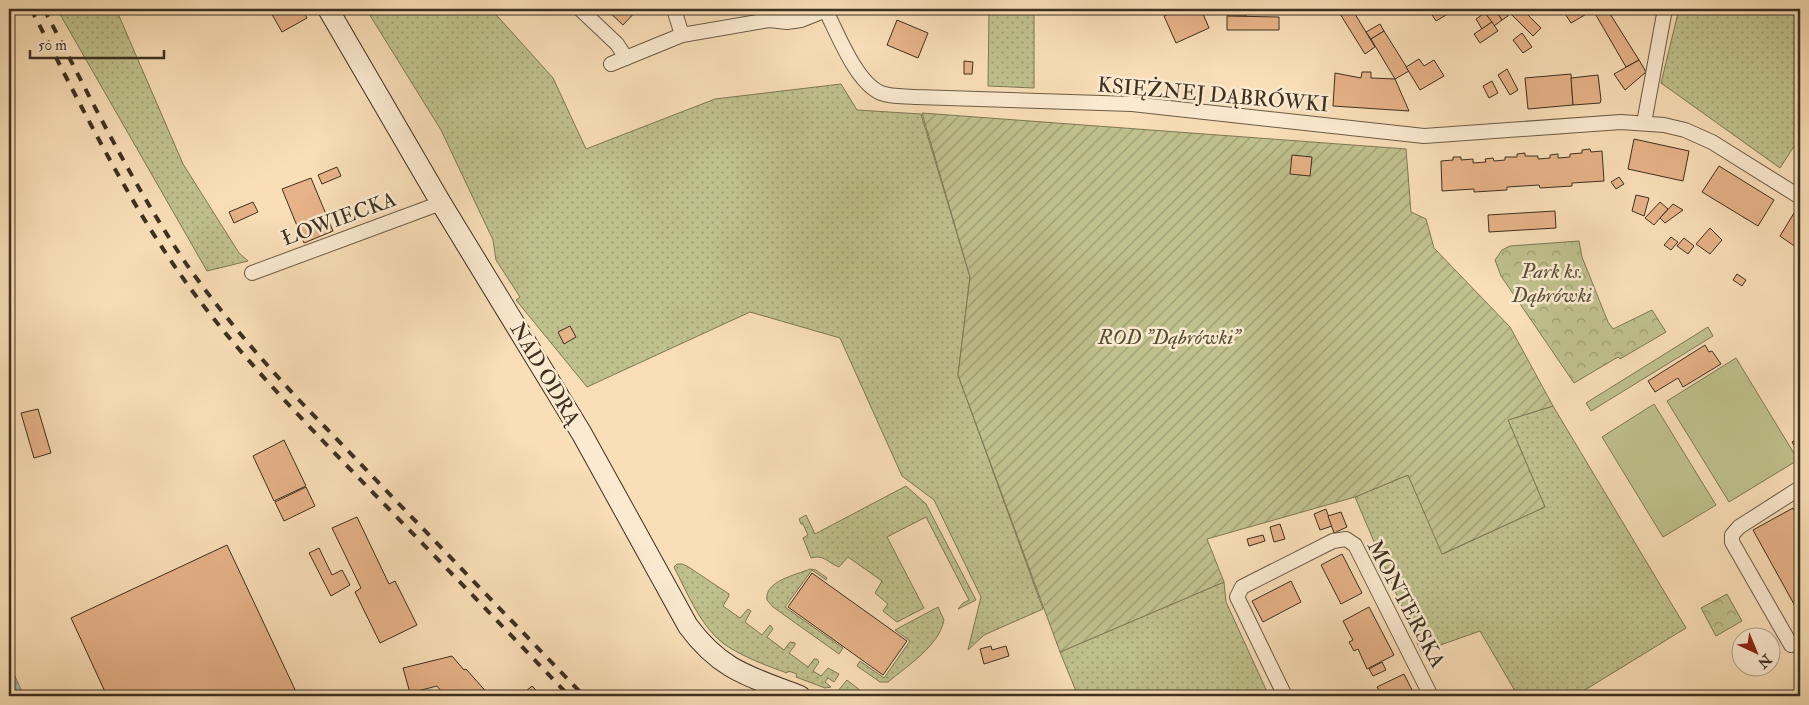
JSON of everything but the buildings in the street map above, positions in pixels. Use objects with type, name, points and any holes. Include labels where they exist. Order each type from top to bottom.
[{"type":"street","name":"NAD ODRĄ","points":[[328,9],[440,204],[582,434],[688,626],[706,649],[731,668],[800,696]]},
{"type":"street","points":[[580,9],[618,44],[626,58]]},
{"type":"street","points":[[674,9],[682,35]]},
{"type":"street","points":[[1644,123],[1665,9]]},
{"type":"street","points":[[611,64],[682,35],[768,15],[787,22],[801,20],[825,10]]},
{"type":"street","name":"KSIĘŻNEJ DĄBRÓWKI","points":[[825,10],[861,77],[871,88],[883,94],[916,97],[1132,104],[1424,136],[1621,122],[1664,125],[1685,130],[1712,142],[1800,197]]},
{"type":"street","name":"ŁOWIECKA","points":[[252,273],[440,204]]},
{"type":"street","points":[[1791,645],[1732,542],[1732,535],[1739,527],[1800,488]]},
{"type":"street","name":"MONTERSKA","points":[[1285,696],[1237,597],[1242,587],[1333,540],[1346,539],[1355,545],[1431,696]]},
{"type":"green space","points":[[57,9],[116,9],[183,164],[239,253],[248,261],[207,271]]},
{"type":"green space","points":[[366,9],[491,9],[553,78],[586,149],[715,99],[841,84],[857,110],[921,114],[970,277],[958,375],[1043,609],[984,635],[968,650],[981,597],[934,500],[902,476],[840,338],[750,312],[587,387],[516,300],[520,297],[496,260],[493,240],[441,130]]},
{"type":"green space","points":[[989,9],[1034,9],[1034,88],[988,86]]},
{"type":"green space","points":[[1679,9],[1800,9],[1800,137],[1780,168],[1661,83]]},
{"type":"green space","name":"ROD \"Dąbrówki\"","points":[[922,113],[1406,149],[1411,212],[1426,219],[1434,248],[1510,327],[1553,406],[1508,420],[1545,507],[1442,554],[1408,475],[1355,497],[1207,539],[1224,582],[1060,652],[958,375],[970,277]]},
{"type":"green space","name":"Park ks. Dąbrówki","points":[[1579,241],[1582,257],[1608,322],[1613,329],[1652,310],[1666,332],[1574,383],[1501,276],[1495,260],[1502,250],[1510,246]]},
{"type":"green space","points":[[1708,327],[1713,336],[1591,411],[1586,403]]},
{"type":"green space","points":[[1736,358],[1798,460],[1729,502],[1667,401]]},
{"type":"green space","points":[[1654,404],[1716,505],[1663,537],[1602,437]]},
{"type":"green space","points":[[1553,406],[1686,628],[1575,696],[1518,696],[1480,631],[1421,652],[1355,497],[1408,475],[1443,554],[1545,507],[1508,420]]},
{"type":"green space","points":[[906,486],[926,504],[976,600],[958,609],[969,600],[926,517],[887,537],[924,608],[897,622],[883,611],[888,604],[875,593],[882,581],[848,557],[839,567],[823,558],[811,558],[803,538],[808,535],[799,519],[806,515],[815,534]]},
{"type":"green space","points":[[677,564],[687,566],[729,594],[723,606],[740,618],[748,609],[751,611],[745,622],[762,635],[770,625],[773,629],[767,637],[784,650],[790,642],[795,643],[789,653],[808,667],[814,659],[817,659],[819,662],[813,671],[821,676],[828,668],[839,674],[834,682],[828,678],[825,682],[831,687],[825,688],[796,677],[797,674],[788,671],[787,673],[762,664],[739,653],[715,637],[695,608],[674,567]]},
{"type":"green space","points":[[810,569],[816,570],[827,578],[826,580],[812,570],[785,607],[843,648],[839,654],[773,607],[767,600],[767,593],[776,583],[789,576]]},
{"type":"green space","points":[[1224,582],[1226,602],[1269,696],[1078,696],[1060,652]]},
{"type":"green space","points":[[1727,594],[1742,621],[1716,636],[1701,608]]},
{"type":"green space","points":[[938,607],[944,620],[936,638],[921,655],[888,682],[880,682],[857,666],[860,661],[884,678],[910,641],[895,630]]},
{"type":"green space","points":[[847,680],[861,691],[863,696],[844,696],[837,692]]},
{"type":"water","points":[[9,663],[24,696],[9,696]]},
{"type":"railway","points":[[31,9],[126,189],[169,259],[211,316],[289,406],[569,696]]},
{"type":"railway","points":[[44,9],[148,203],[187,265],[213,300],[299,400],[584,696]]}]
